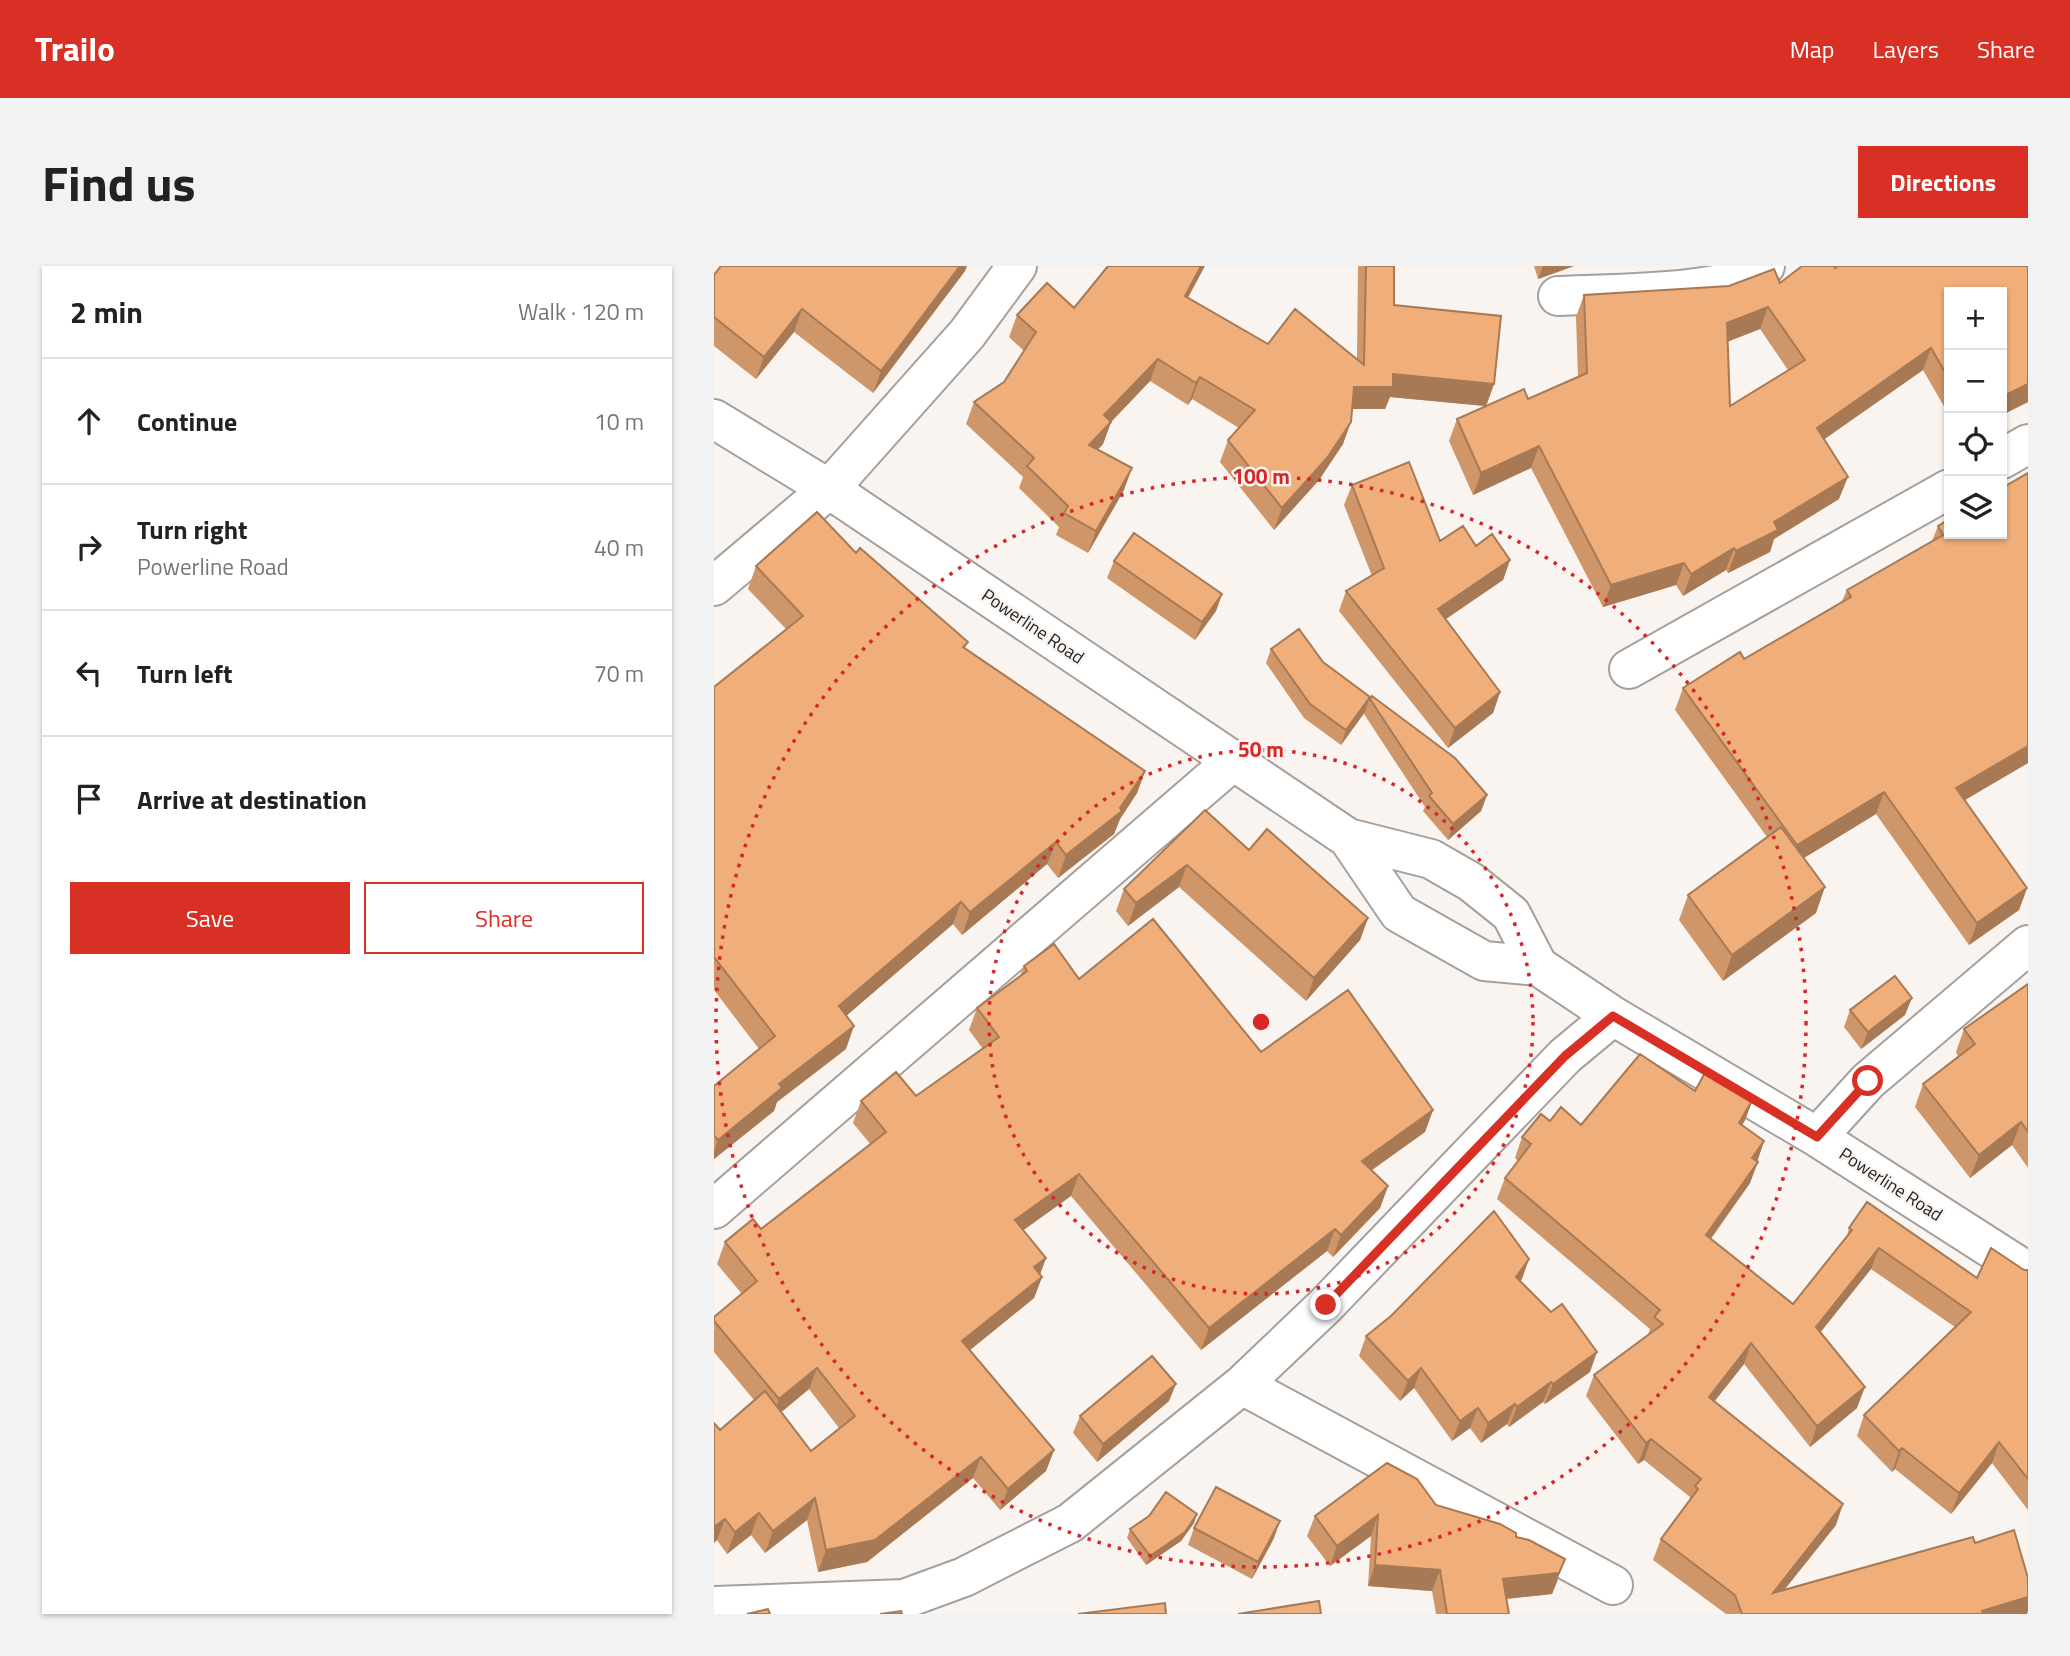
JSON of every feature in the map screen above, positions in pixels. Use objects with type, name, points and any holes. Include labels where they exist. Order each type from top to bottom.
[{"type":"street","points":[[714,586],[829,489],[967,334],[1017,266]]},
{"type":"street","points":[[1558,296],[1708,286],[1749,277],[1765,266]]},
{"type":"street","name":"Powerline Road","points":[[714,419],[829,489],[1348,838],[1431,859],[1471,882],[1511,914],[1538,966]]},
{"type":"street","points":[[2007,456],[2028,444]]},
{"type":"street","points":[[1629,669],[1944,492]]},
{"type":"street","points":[[714,1209],[1233,761]]},
{"type":"street","name":"Powerline Road","points":[[1348,838],[1399,913],[1484,961],[1538,966],[1613,1016],[1817,1137],[2028,1272]]},
{"type":"street","points":[[1817,1137],[1868,1081],[2028,945]]},
{"type":"street","points":[[714,1606],[906,1606],[1070,1523],[1242,1385],[1326,1305],[1565,1056],[1613,1016]]},
{"type":"street","points":[[1242,1385],[1614,1585]]},
{"type":"building","points":[[721,266],[960,266],[881,371],[802,309],[764,357],[714,317],[714,275]]},
{"type":"building","points":[[1108,266],[1201,266],[1185,296],[1268,344],[1295,309],[1364,365],[1366,266],[1394,266],[1394,305],[1501,316],[1494,384],[1393,374],[1393,387],[1354,387],[1351,422],[1327,458],[1282,508],[1228,440],[1255,410],[1200,377],[1196,383],[1158,359],[1104,415],[1111,422],[1089,445],[1132,468],[1096,531],[1064,513],[1068,506],[1027,466],[1034,458],[974,402],[1004,382],[1036,332],[1017,315],[1047,283],[1074,308]]},
{"type":"building","points":[[1802,266],[2028,266],[2028,384],[2007,394],[2007,287],[1944,287],[1944,370],[1931,348],[1817,428],[1848,477],[1774,522],[1778,530],[1736,551],[1734,548],[1691,574],[1684,563],[1611,585],[1539,446],[1481,473],[1457,419],[1524,389],[1528,399],[1587,373],[1584,295],[1729,286],[1774,269],[1780,283]],"holes":[[[1768,307],[1805,360],[1730,406],[1727,323]]]},
{"type":"building","points":[[1409,462],[1440,541],[1463,526],[1476,546],[1492,534],[1510,560],[1438,609],[1500,692],[1455,728],[1346,591],[1384,568],[1352,485]]},
{"type":"building","points":[[2028,473],[2028,746],[1956,788],[2027,888],[1977,923],[1884,792],[1797,845],[1683,688],[1740,652],[1744,659],[1851,597],[1847,590],[1943,535],[1938,526],[1944,522],[1944,539],[2007,539],[2007,485]]},
{"type":"building","points":[[817,512],[856,553],[860,548],[968,642],[963,647],[1145,771],[1120,808],[1122,811],[1066,855],[1056,842],[970,912],[961,902],[839,1006],[854,1026],[779,1084],[782,1088],[718,1140],[714,1135],[714,1086],[775,1036],[714,957],[714,687],[803,616],[756,566]]},
{"type":"building","points":[[1134,533],[1222,594],[1202,622],[1114,561]]},
{"type":"building","points":[[1299,629],[1323,662],[1370,697],[1346,730],[1310,704],[1271,649]]},
{"type":"building","points":[[1372,696],[1455,758],[1487,795],[1453,824],[1429,796],[1432,793],[1370,699]]},
{"type":"building","points":[[1205,810],[1249,850],[1267,829],[1368,918],[1314,978],[1187,865],[1136,903],[1124,889]]},
{"type":"building","points":[[1781,827],[1825,887],[1732,955],[1688,895]]},
{"type":"building","points":[[1153,919],[1261,1052],[1348,990],[1433,1110],[1362,1161],[1388,1186],[1341,1235],[1335,1229],[1209,1328],[1079,1174],[1015,1220],[1046,1258],[1034,1267],[1042,1277],[962,1341],[1054,1450],[1008,1489],[981,1457],[875,1540],[826,1550],[815,1498],[773,1531],[759,1513],[735,1532],[725,1519],[714,1527],[714,1423],[720,1430],[765,1391],[811,1451],[855,1416],[817,1368],[779,1399],[714,1321],[714,1317],[757,1281],[725,1242],[753,1219],[761,1229],[886,1132],[861,1101],[896,1072],[916,1096],[999,1037],[977,1008],[1027,971],[1024,966],[1054,944],[1079,979]]},
{"type":"building","points":[[1895,976],[1912,998],[1868,1032],[1850,1010]]},
{"type":"building","points":[[2028,984],[2028,1132],[2021,1122],[1979,1155],[1923,1084],[1975,1044],[1964,1029]]},
{"type":"building","points":[[1640,1054],[1695,1091],[1706,1071],[1753,1099],[1739,1123],[1764,1141],[1752,1158],[1758,1162],[1706,1235],[1793,1304],[1852,1230],[1849,1228],[1867,1202],[1977,1278],[1991,1248],[2028,1270],[2028,1479],[1999,1442],[1959,1493],[1902,1448],[1899,1451],[1864,1415],[1971,1312],[1879,1248],[1816,1327],[1865,1387],[1817,1426],[1751,1343],[1709,1397],[1843,1504],[1773,1593],[1973,1537],[1975,1543],[2014,1530],[2028,1578],[2028,1597],[1982,1611],[1983,1614],[1742,1614],[1735,1595],[1661,1539],[1698,1489],[1695,1486],[1701,1479],[1651,1439],[1646,1443],[1594,1375],[1663,1324],[1654,1317],[1660,1310],[1505,1178],[1531,1144],[1522,1137],[1541,1114],[1550,1121],[1561,1107],[1581,1125]]},
{"type":"building","points":[[1494,1211],[1529,1259],[1516,1277],[1551,1312],[1562,1304],[1597,1352],[1553,1384],[1551,1382],[1517,1407],[1515,1404],[1488,1423],[1478,1408],[1460,1421],[1421,1368],[1408,1381],[1366,1336],[1391,1316]]},
{"type":"building","points":[[1152,1356],[1176,1384],[1103,1444],[1080,1416]]},
{"type":"building","points":[[1387,1463],[1417,1479],[1436,1505],[1500,1524],[1516,1533],[1516,1537],[1529,1540],[1565,1559],[1559,1573],[1503,1579],[1509,1614],[1447,1614],[1440,1570],[1375,1565],[1378,1515],[1337,1546],[1315,1516]]},
{"type":"building","points":[[1216,1487],[1280,1521],[1258,1562],[1194,1528]]},
{"type":"building","points":[[1166,1492],[1197,1514],[1185,1532],[1150,1556],[1130,1529],[1149,1516]]},
{"type":"building","points":[[1319,1601],[1321,1614],[1238,1614]]},
{"type":"building","points":[[1165,1603],[1166,1614],[1078,1614]]},
{"type":"building","points":[[768,1609],[770,1614],[747,1614]]},
{"type":"building","points":[[901,1611],[902,1614],[880,1614]]},
{"type":"route","points":[[1326,1305],[1565,1056],[1613,1016],[1817,1137],[1868,1081]]}]
